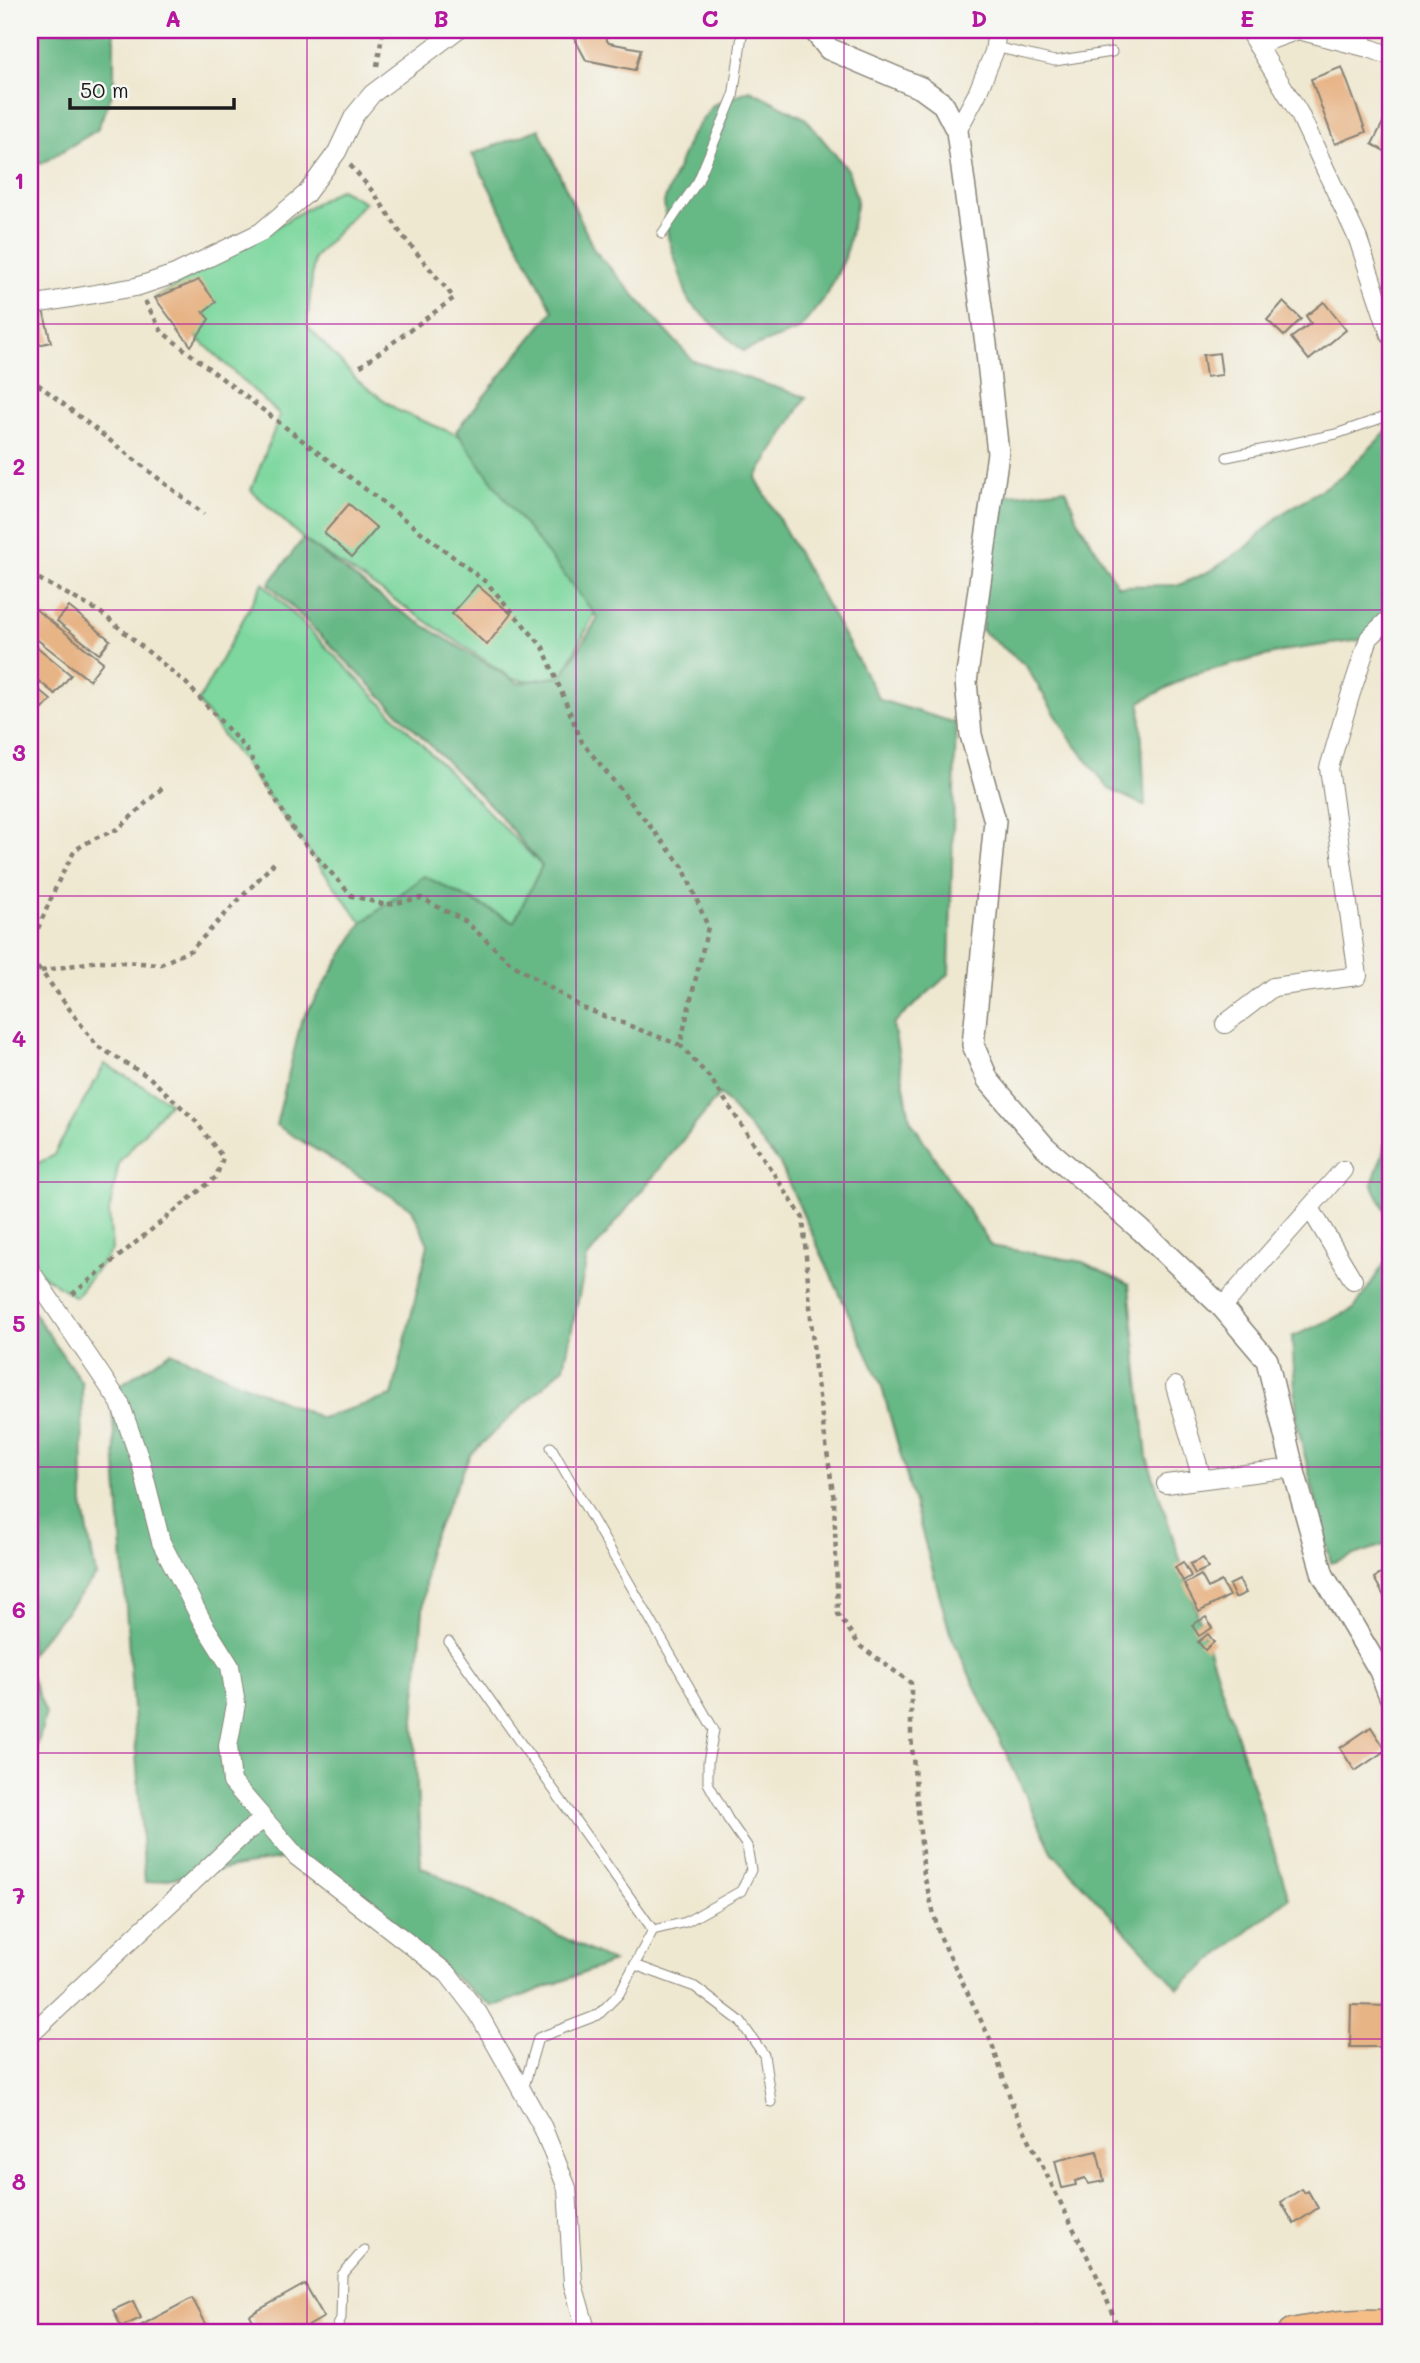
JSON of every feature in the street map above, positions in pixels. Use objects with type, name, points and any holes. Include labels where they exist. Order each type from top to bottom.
[{"type":"main road","points":[[1292,2333],[1371,2322],[1390,2325]]},
{"type":"street","points":[[30,305],[136,287],[175,274],[261,232],[306,194],[337,152],[354,116],[372,94],[457,30]]},
{"type":"street","points":[[814,30],[829,49],[921,88],[943,104],[957,131],[998,453],[967,682],[971,735],[995,821],[973,1045],[988,1080],[1045,1147],[1142,1231],[1222,1307],[1267,1360],[1323,1575],[1380,1671],[1390,1696]]},
{"type":"street","points":[[1390,56],[1366,38],[1298,30],[1252,37],[1299,113],[1358,239],[1390,335]]},
{"type":"street","points":[[957,131],[995,52],[996,38]]},
{"type":"street","points":[[1225,1024],[1273,987],[1357,976],[1329,768],[1369,638],[1390,618]]},
{"type":"street","points":[[1222,1307],[1343,1170]]},
{"type":"street","points":[[1310,1208],[1353,1280]]},
{"type":"street","points":[[30,1270],[120,1403],[141,1463],[161,1542],[203,1623],[230,1666],[236,1704],[228,1746],[232,1782],[296,1856],[448,1974],[478,2013],[543,2129],[567,2188],[573,2284],[587,2333]]},
{"type":"street","points":[[1175,1386],[1202,1479]]},
{"type":"street","points":[[1166,1484],[1293,1468]]},
{"type":"street","points":[[30,2035],[246,1832],[264,1819]]},
{"type":"lane","points":[[662,234],[698,181],[733,97],[742,35],[747,30]]},
{"type":"lane","points":[[996,38],[1055,61],[1112,52]]},
{"type":"lane","points":[[1227,457],[1336,435],[1390,415]]},
{"type":"lane","points":[[522,2091],[538,2038],[598,2015],[619,1994],[653,1930],[686,1922],[741,1891],[751,1870],[747,1846],[708,1783],[708,1762],[714,1730],[551,1447]]},
{"type":"lane","points":[[449,1642],[653,1930]]},
{"type":"lane","points":[[635,1965],[695,1987],[740,2021],[764,2054],[771,2102]]},
{"type":"lane","points":[[335,2333],[341,2318],[342,2274],[364,2250]]},
{"type":"path","points":[[372,94],[383,30]]},
{"type":"path","points":[[337,152],[374,193],[402,235],[453,298],[358,368]]},
{"type":"path","points":[[136,287],[162,332],[487,583],[544,647],[582,742],[683,867],[708,927],[680,1045]]},
{"type":"path","points":[[30,378],[204,513]]},
{"type":"path","points":[[30,574],[100,612],[186,683],[246,749],[296,834],[352,896],[386,905],[421,898],[465,921],[512,964],[583,1008],[680,1045],[711,1079],[803,1218],[815,1369],[834,1500],[838,1614],[860,1646],[911,1683],[911,1736],[924,1875],[939,1934],[991,2041],[1014,2109],[1099,2280],[1120,2333]]},
{"type":"path","points":[[30,947],[75,850],[118,829],[162,788]]},
{"type":"path","points":[[41,971],[98,961],[161,964],[191,950],[274,863]]},
{"type":"path","points":[[30,961],[41,971],[97,1046],[149,1077],[194,1119],[223,1158],[216,1177],[56,1308]]},
{"type":"green space","points":[[30,30],[114,30],[114,90],[97,130],[41,164],[30,160]]},
{"type":"green space","points":[[750,90],[805,118],[848,170],[857,201],[845,258],[827,295],[799,330],[743,351],[689,302],[668,237],[664,202],[690,137],[713,105]]},
{"type":"green space","points":[[539,129],[594,250],[693,361],[806,397],[756,478],[880,700],[956,723],[949,974],[893,1024],[910,1119],[991,1246],[1083,1262],[1129,1285],[1147,1457],[1289,1898],[1178,1988],[1052,1852],[950,1633],[881,1384],[780,1164],[720,1094],[587,1258],[564,1367],[470,1455],[428,1549],[414,1720],[421,1867],[613,1962],[493,2007],[296,1856],[145,1883],[111,1391],[171,1352],[321,1418],[392,1396],[428,1244],[412,1209],[276,1125],[301,1022],[362,923],[424,876],[514,922],[542,866],[495,810],[269,584],[303,539],[394,607],[518,683],[562,676],[598,618],[513,510],[456,431],[553,311],[472,154]]},
{"type":"green space","points":[[340,189],[365,202],[314,258],[307,326],[358,381],[399,411],[460,436],[595,613],[558,683],[513,679],[303,539],[251,490],[280,415],[155,298]]},
{"type":"green space","points":[[1388,430],[1390,636],[1289,650],[1191,675],[1140,702],[1145,806],[1109,789],[1069,737],[1026,666],[982,631],[992,497],[1066,489],[1078,521],[1118,586],[1179,585],[1212,570],[1248,546],[1280,515],[1341,477]]},
{"type":"green space","points":[[263,583],[542,866],[514,922],[424,877],[362,923],[198,702]]},
{"type":"green space","points":[[105,1064],[170,1102],[119,1162],[109,1213],[112,1250],[75,1297],[36,1271],[30,1259],[30,1167],[53,1156]]},
{"type":"green space","points":[[1390,1133],[1390,1543],[1331,1563],[1297,1424],[1292,1337],[1354,1309],[1386,1261],[1386,1212],[1372,1184]]},
{"type":"green space","points":[[30,1307],[82,1383],[83,1504],[96,1576],[30,1654]]},
{"type":"green space","points":[[30,1675],[46,1713],[30,1774]]},
{"type":"building","points":[[570,30],[599,30],[609,43],[641,49],[635,70],[586,60]]},
{"type":"building","points":[[1342,67],[1366,132],[1335,144],[1311,79]]},
{"type":"building","points":[[1390,109],[1390,154],[1372,144]]},
{"type":"building","points":[[199,280],[216,302],[203,312],[209,319],[191,346],[155,298]]},
{"type":"building","points":[[1283,302],[1301,319],[1284,336],[1267,320]]},
{"type":"building","points":[[1324,302],[1346,330],[1309,360],[1291,338],[1311,323],[1306,316]]},
{"type":"building","points":[[43,310],[51,342],[34,346],[32,334],[30,335],[30,313]]},
{"type":"building","points":[[1219,353],[1222,375],[1206,377],[1203,355]]},
{"type":"building","points":[[349,504],[377,528],[352,557],[324,533]]},
{"type":"building","points":[[477,585],[511,614],[487,645],[452,614]]},
{"type":"building","points":[[30,605],[103,662],[89,680],[30,634]]},
{"type":"building","points":[[69,607],[110,640],[99,654],[57,621]]},
{"type":"building","points":[[30,641],[71,675],[55,694],[30,674]]},
{"type":"building","points":[[30,682],[51,700],[43,709],[30,698]]},
{"type":"building","points":[[30,706],[40,715],[30,726]]},
{"type":"building","points":[[1203,1558],[1208,1568],[1195,1574],[1190,1564]]},
{"type":"building","points":[[1183,1562],[1191,1576],[1183,1581],[1175,1567]]},
{"type":"building","points":[[1390,1569],[1390,1607],[1374,1578]]},
{"type":"building","points":[[1201,1575],[1208,1588],[1221,1581],[1229,1596],[1199,1612],[1184,1584]]},
{"type":"building","points":[[1239,1580],[1246,1593],[1235,1598],[1229,1585]]},
{"type":"building","points":[[1206,1617],[1212,1628],[1199,1636],[1192,1625]]},
{"type":"building","points":[[1208,1634],[1214,1642],[1205,1650],[1198,1642]]},
{"type":"building","points":[[1371,1727],[1386,1750],[1355,1771],[1340,1748]]},
{"type":"building","points":[[1351,2005],[1388,2006],[1388,2047],[1350,2047]]},
{"type":"building","points":[[1097,2151],[1104,2181],[1089,2184],[1085,2178],[1075,2181],[1076,2185],[1062,2188],[1055,2161]]},
{"type":"building","points":[[1302,2189],[1305,2193],[1308,2191],[1318,2208],[1294,2224],[1281,2202]]},
{"type":"building","points":[[305,2284],[324,2317],[296,2333],[260,2333],[250,2315]]},
{"type":"building","points":[[192,2298],[211,2333],[127,2333]]},
{"type":"building","points":[[133,2301],[141,2318],[121,2327],[113,2310]]},
{"type":"building","points":[[1037,2326],[1041,2333],[1023,2333]]}]
